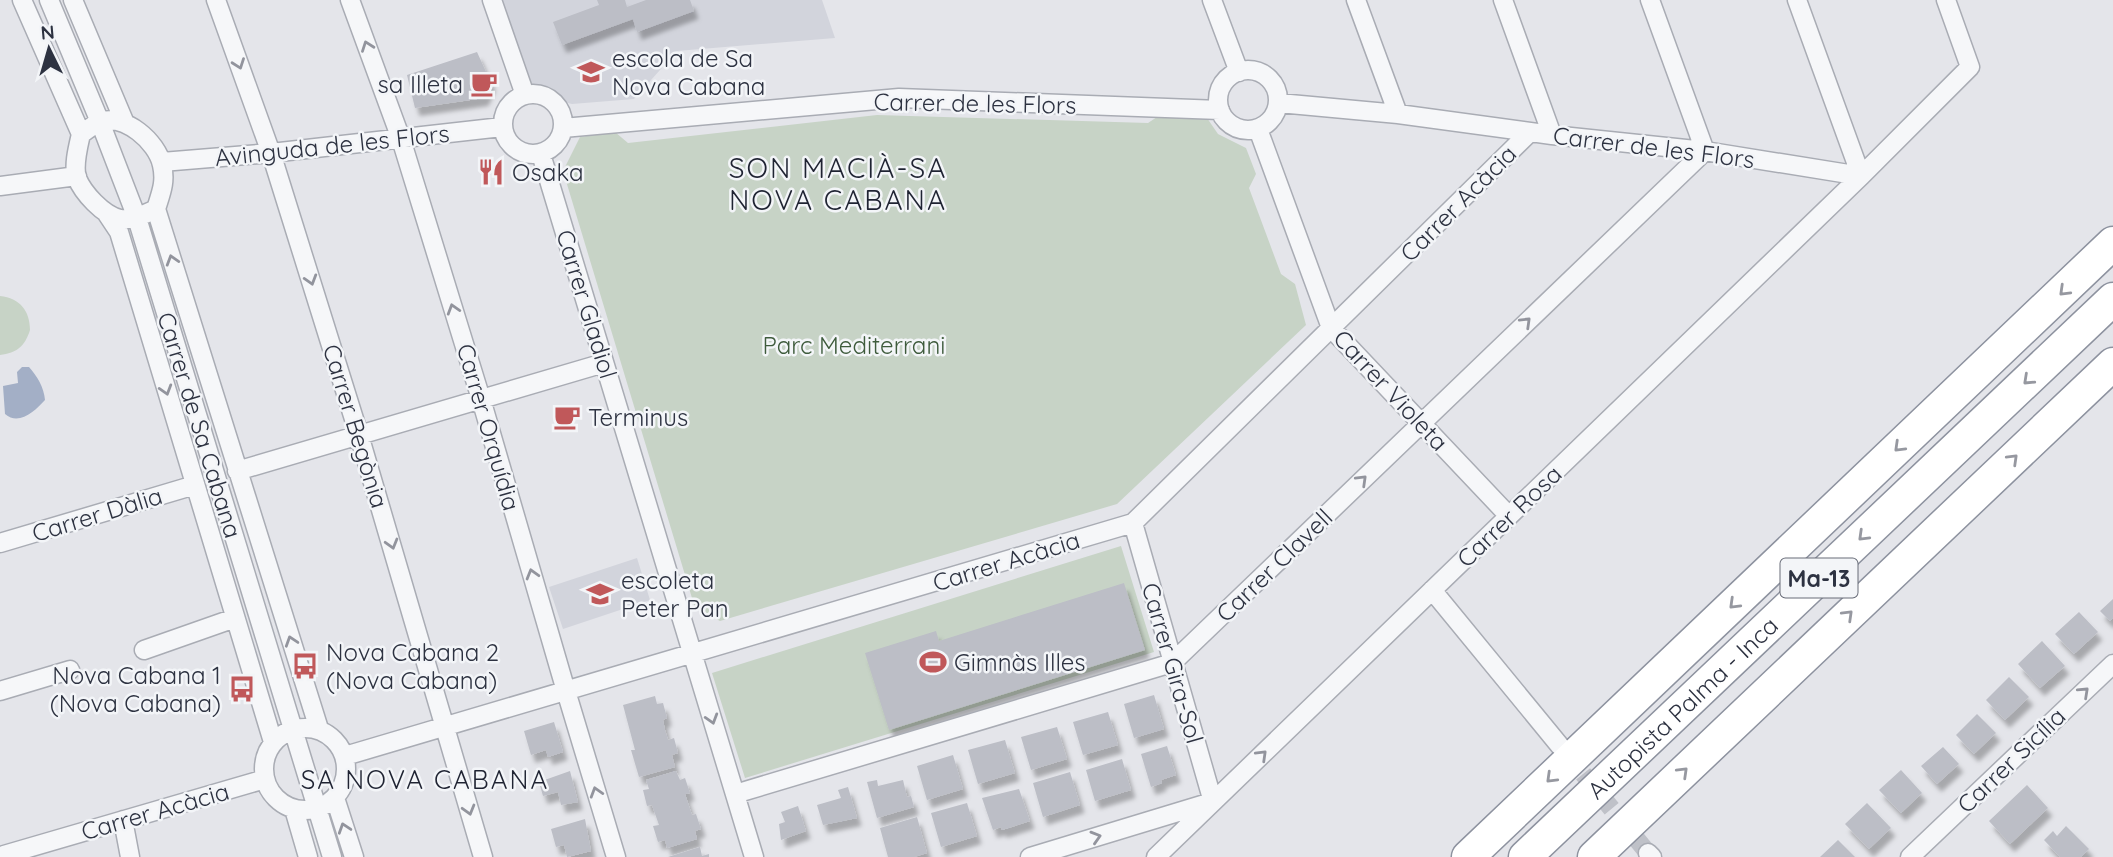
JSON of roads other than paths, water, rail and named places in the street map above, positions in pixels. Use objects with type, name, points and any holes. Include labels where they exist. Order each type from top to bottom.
[{"type":"highway","points":[[1468,857],[2113,243]]},
{"type":"highway","name":"Autopista Palma - Inca","points":[[1525,857],[2113,299]]},
{"type":"highway","name":"Autopista Palma - Inca","points":[[1594,857],[2113,363]]},
{"type":"street","points":[[22,0],[80,134],[76,176],[119,232],[273,742]]},
{"type":"street","name":"Carrer de Sa Cabana","points":[[49,0],[137,218],[332,857]]},
{"type":"street","points":[[73,0],[124,121],[143,135],[162,162],[164,186],[156,209],[319,729]]},
{"type":"street","name":"Carrer Begònia","points":[[216,0],[271,153],[359,435],[483,857]]},
{"type":"street","name":"Carrer Orquídia","points":[[350,0],[401,139],[616,857]]},
{"type":"street","points":[[492,0],[525,95]]},
{"type":"street","points":[[1212,0],[1239,72]]},
{"type":"street","points":[[1356,0],[1398,114]]},
{"type":"street","points":[[1503,0],[1552,135]]},
{"type":"street","points":[[1650,0],[1705,151]]},
{"type":"street","points":[[1797,0],[1861,176]]},
{"type":"street","name":"Carrer Rosa","points":[[1156,857],[1861,176],[1970,67],[1946,0]]},
{"type":"street","points":[[1256,71],[1266,76],[1278,93],[1279,103],[1274,116],[1258,129],[1243,130],[1225,119],[1220,110],[1219,94],[1230,76],[1239,72],[1256,71]]},
{"type":"street","points":[[525,95],[541,95],[551,100],[563,117],[563,128],[558,142],[541,153],[529,155],[510,145],[502,127],[503,116],[508,107],[525,95]]},
{"type":"street","name":"Carrer de les Flors","points":[[563,128],[899,98],[1220,110]]},
{"type":"street","name":"Carrer de les Flors","points":[[1279,103],[1398,114],[1552,135],[1705,151],[1861,176]]},
{"type":"street","points":[[80,134],[100,122],[124,121]]},
{"type":"street","name":"Avinguda de les Flors","points":[[162,162],[271,153],[502,127]]},
{"type":"street","name":"Carrer Violeta","points":[[1258,129],[1331,328],[1508,516]]},
{"type":"street","name":"Carrer Acàcia","points":[[345,757],[1133,523],[1530,132]]},
{"type":"street","name":"Carrer Clavell","points":[[735,794],[1172,663],[1705,151]]},
{"type":"street","name":"Carrer Gladiol","points":[[541,153],[754,857]]},
{"type":"street","points":[[0,186],[76,176]]},
{"type":"street","points":[[104,211],[119,219],[137,218],[156,209]]},
{"type":"street","points":[[237,471],[604,363]]},
{"type":"street","name":"Carrer Dàlia","points":[[0,543],[195,485]]},
{"type":"street","name":"Carrer Gira-Sol","points":[[1133,523],[1213,802]]},
{"type":"street","points":[[1432,590],[1560,746]]},
{"type":"street","points":[[144,650],[235,618]]},
{"type":"street","name":"Carrer Sicília","points":[[1910,857],[2113,664]]},
{"type":"street","points":[[0,691],[70,670]]},
{"type":"street","points":[[306,727],[319,729],[331,735],[340,745],[345,757],[346,779],[335,798],[318,809],[294,809],[276,798],[265,779],[266,754],[282,734],[306,727]]},
{"type":"street","name":"Carrer Acàcia","points":[[3,854],[265,779]]},
{"type":"street","points":[[335,798],[354,857]]},
{"type":"street","points":[[1030,857],[1213,802]]},
{"type":"street","points":[[294,809],[309,857]]},
{"type":"street","points":[[123,820],[130,857]]},
{"type":"water","points":[[22,367],[29,367],[35,374],[42,386],[45,400],[21,418],[10,417],[5,414],[3,386],[18,383],[17,372]]},
{"type":"tunnel","points":[[1566,753],[1648,853]]},
{"type":"place","name":"escola de Sa Nova Cabana","points":[[591,72]]},
{"type":"place","name":"sa Illeta","points":[[484,84]]},
{"type":"place","name":"Osaka","points":[[491,172]]},
{"type":"place","name":"Terminus","points":[[567,417]]},
{"type":"place","name":"escoleta Peter Pan","points":[[600,594]]},
{"type":"place","name":"Gimnàs Illes","points":[[933,662]]},
{"type":"place","name":"Nova Cabana 2 (Nova Cabana)","points":[[305,666]]},
{"type":"place","name":"Nova Cabana 1 (Nova Cabana)","points":[[242,689]]},
{"type":"district","name":"SON MACIÀ-SA NOVA CABANA","points":[[838,183]]},
{"type":"district","name":"SA NOVA CABANA","points":[[425,779]]},
{"type":"park label","name":"Parc Mediterrani","points":[[854,345]]}]
